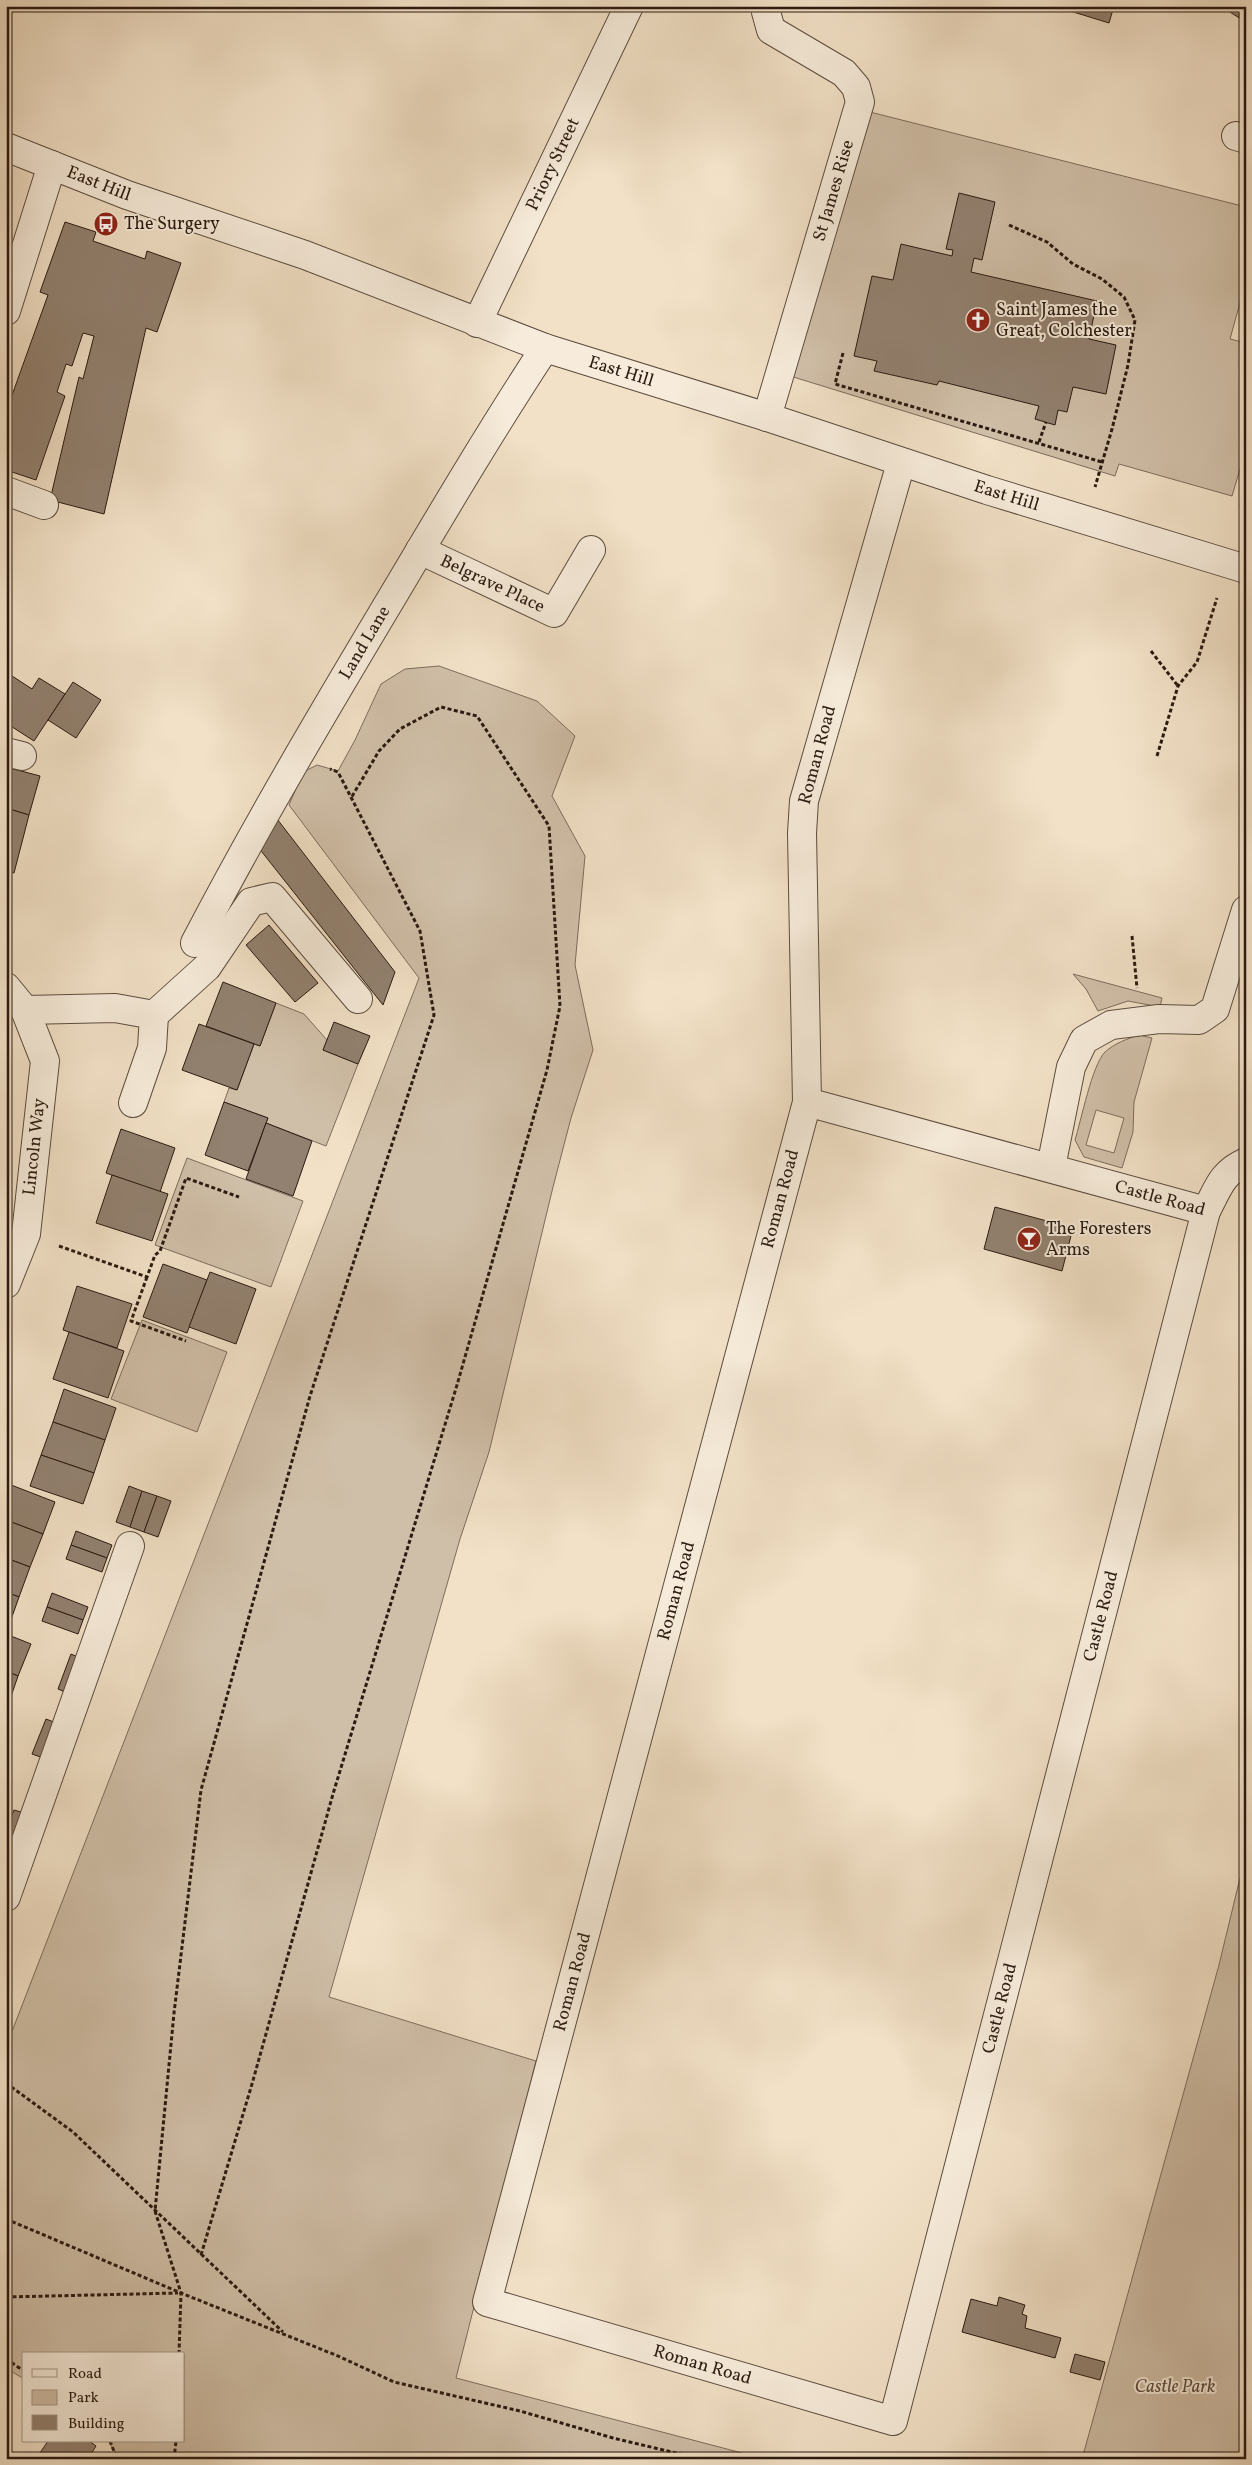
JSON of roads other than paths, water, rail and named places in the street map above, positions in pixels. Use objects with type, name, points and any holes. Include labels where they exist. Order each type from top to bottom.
[{"type":"street","name":"Priory Street","points":[[477,323],[629,6]]},
{"type":"street","name":"St James Rise","points":[[767,417],[860,102],[856,87],[844,73],[770,30],[766,12],[768,6]]},
{"type":"street","name":"East Hill","points":[[6,147],[127,195],[305,255],[544,348],[767,417],[901,463],[1237,566]]},
{"type":"street","points":[[6,311],[52,165]]},
{"type":"street","name":"Land Lane","points":[[195,943],[235,866],[298,756],[420,550],[544,348]]},
{"type":"street","name":"Roman Road","points":[[892,2421],[487,2302],[807,1102],[802,833],[804,801],[901,463]]},
{"type":"street","points":[[6,491],[44,505]]},
{"type":"street","name":"Belgrave Place","points":[[420,550],[554,613],[591,550]]},
{"type":"street","points":[[133,1103],[152,1048],[154,1015],[208,967],[251,902],[272,896],[358,999]]},
{"type":"street","points":[[1051,1167],[1071,1067],[1084,1040],[1111,1025],[1159,1019],[1199,1020],[1216,1009],[1246,910]]},
{"type":"street","name":"Lincoln Way","points":[[6,987],[25,1010],[45,1061],[26,1234],[6,1284]]},
{"type":"street","points":[[25,1010],[115,1008],[154,1015]]},
{"type":"street","name":"Castle Road","points":[[807,1102],[1051,1167],[1206,1211],[892,2421]]},
{"type":"street","points":[[1206,1211],[1222,1178],[1236,1166],[1246,1162]]},
{"type":"street","points":[[6,1896],[130,1546]]},
{"type":"place","name":"The Surgery","points":[[106,224]]},
{"type":"place","name":"Saint James the Great, Colchester","points":[[978,320]]},
{"type":"place","name":"The Foresters Arms","points":[[1029,1239]]},
{"type":"park label","name":"Castle Park","points":[[1175,2387]]}]
